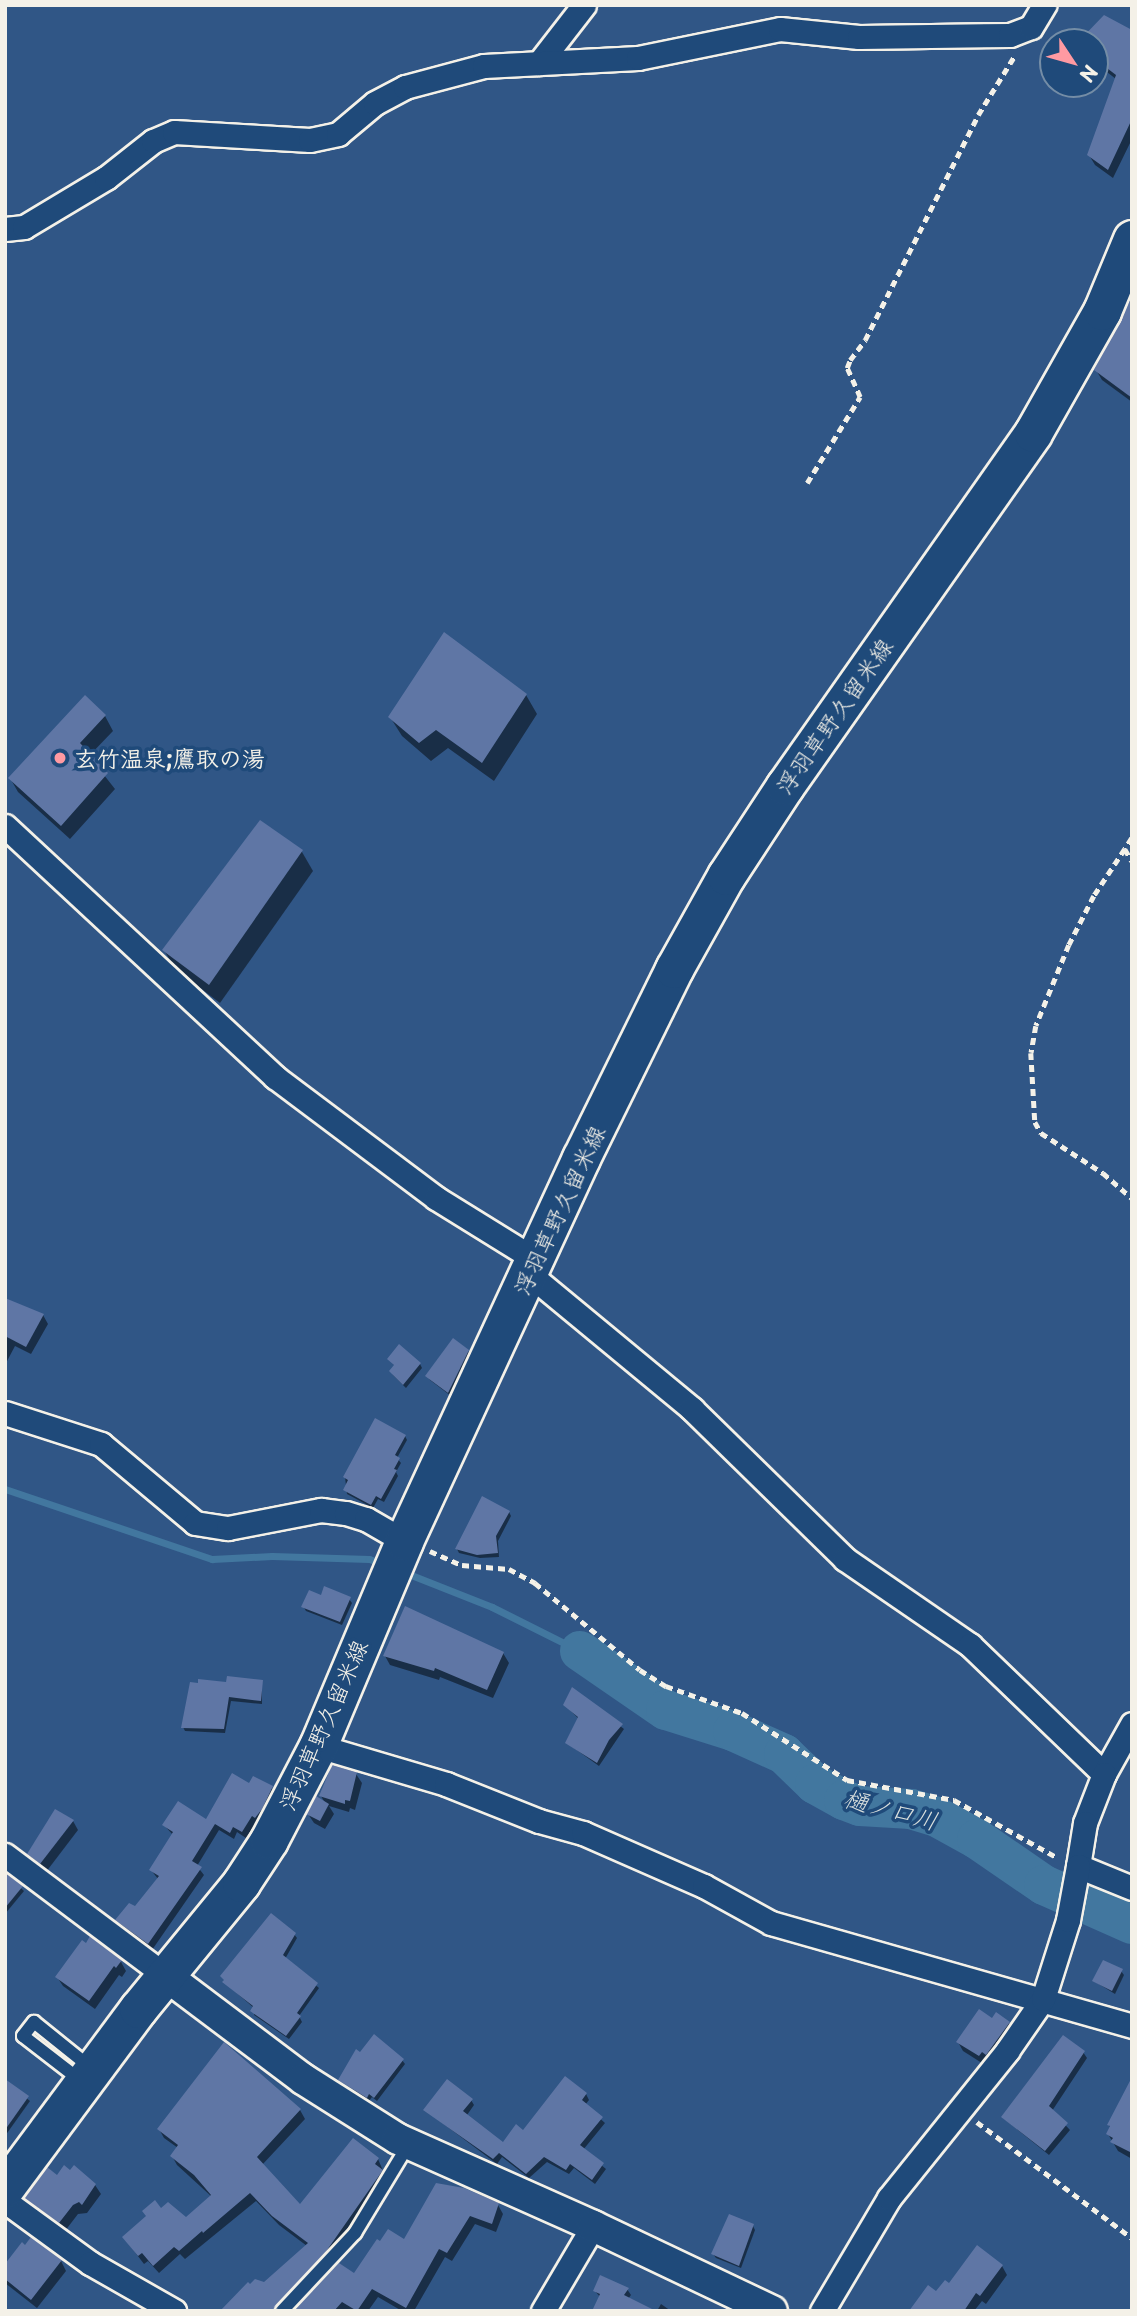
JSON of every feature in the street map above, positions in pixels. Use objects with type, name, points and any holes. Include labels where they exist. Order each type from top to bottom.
[{"type":"main road","name":"浮羽草野久留米線","points":[[5,2188],[165,1975],[241,1883],[276,1828],[318,1746],[403,1545],[629,1057],[726,876],[823,731],[1033,433],[1091,331],[1132,239]]},
{"type":"street","points":[[538,63],[584,5]]},
{"type":"street","points":[[5,229],[24,228],[106,178],[153,141],[174,132],[310,140],[338,134],[375,103],[405,87],[484,66],[638,58],[780,29],[859,37],[1010,35],[1031,27],[1044,5]]},
{"type":"street","points":[[5,826],[275,1077],[532,1267],[692,1409],[845,1559],[970,1645],[1104,1774]]},
{"type":"street","points":[[5,1413],[101,1444],[195,1523],[212,1528],[228,1528],[321,1510],[366,1519],[403,1545]]},
{"type":"street","points":[[822,2311],[889,2199],[1006,2052],[1043,1998],[1068,1920],[1085,1823],[1104,1774],[1132,1724]]},
{"type":"street","points":[[318,1746],[446,1784],[540,1821],[583,1833],[704,1886],[771,1923],[911,1965],[1043,1998],[1132,2026]]},
{"type":"street","points":[[5,1855],[349,2111],[409,2144],[593,2226],[772,2311]]},
{"type":"street","points":[[1077,1872],[1132,1888]]},
{"type":"street","points":[[5,2201],[90,2263],[174,2311]]},
{"type":"street","points":[[543,2311],[593,2226]]},
{"type":"lane","points":[[34,2022],[88,2076],[23,2036],[34,2022]]},
{"type":"lane","points":[[282,2311],[355,2234],[378,2201],[409,2144]]},
{"type":"path","points":[[807,483],[860,397],[847,368],[850,360],[865,340],[978,116],[1031,27]]},
{"type":"path","points":[[1132,838],[1094,896],[1069,945],[1036,1026],[1031,1053],[1035,1122],[1041,1133],[1103,1173],[1132,1198]]},
{"type":"path","points":[[1125,849],[1132,860]]},
{"type":"path","points":[[403,1545],[462,1565],[509,1569],[535,1583],[640,1670],[666,1686],[742,1713],[847,1780],[954,1800],[1077,1872]]},
{"type":"path","points":[[960,2109],[1132,2238]]},
{"type":"building","points":[[1104,15],[1132,30],[1132,119],[1108,170],[1087,155],[1116,75],[1109,70],[1109,28],[1091,28]]},
{"type":"building","points":[[1132,297],[1132,398],[1094,370]]},
{"type":"building","points":[[444,632],[527,694],[482,763],[436,730],[419,743],[388,717]]},
{"type":"building","name":"玄竹温泉;鷹取の湯","points":[[85,695],[106,715],[80,743],[108,773],[61,826],[8,778]]},
{"type":"building","points":[[260,820],[303,850],[209,985],[162,950]]},
{"type":"building","points":[[5,1298],[44,1314],[26,1347],[5,1336]]},
{"type":"building","points":[[453,1338],[469,1350],[448,1393],[425,1376]]},
{"type":"building","points":[[399,1344],[421,1363],[403,1385],[389,1371],[394,1365],[387,1359]]},
{"type":"building","points":[[375,1418],[406,1435],[395,1455],[400,1458],[394,1469],[397,1470],[381,1499],[376,1496],[371,1505],[343,1490],[348,1480],[343,1477]]},
{"type":"building","points":[[482,1496],[510,1511],[496,1536],[498,1553],[477,1555],[455,1549]]},
{"type":"building","points":[[324,1586],[351,1597],[340,1622],[301,1607],[309,1590],[321,1595]]},
{"type":"building","points":[[405,1606],[504,1652],[487,1690],[435,1668],[434,1671],[383,1656]]},
{"type":"building","points":[[227,1676],[263,1680],[261,1701],[229,1697],[224,1729],[181,1728],[190,1682],[198,1683],[198,1679],[226,1682]]},
{"type":"building","points":[[572,1687],[623,1724],[609,1740],[597,1763],[565,1743],[578,1717],[563,1705]]},
{"type":"building","points":[[332,1765],[357,1772],[350,1801],[345,1800],[345,1804],[319,1796]]},
{"type":"building","points":[[232,1773],[249,1783],[253,1776],[273,1786],[262,1809],[255,1818],[252,1816],[242,1832],[233,1827],[230,1833],[215,1824],[192,1861],[202,1867],[148,1944],[115,1920],[129,1903],[135,1906],[159,1876],[149,1870],[173,1832],[162,1825],[178,1801],[206,1819]]},
{"type":"building","points":[[316,1796],[329,1804],[320,1821],[306,1814]]},
{"type":"building","points":[[55,1809],[74,1820],[40,1864],[27,1854]]},
{"type":"building","points":[[5,1873],[23,1886],[5,1908]]},
{"type":"building","points":[[271,1913],[296,1933],[283,1955],[318,1983],[297,2013],[301,2016],[286,2036],[250,2011],[253,2006],[222,1982],[224,1980],[220,1976]]},
{"type":"building","points":[[90,1936],[122,1960],[116,1968],[114,1966],[89,2001],[55,1977],[82,1940],[86,1943]]},
{"type":"building","points":[[1103,1960],[1123,1969],[1112,1991],[1092,1981]]},
{"type":"building","points":[[979,2009],[992,2018],[996,2012],[1010,2022],[986,2055],[982,2052],[979,2056],[956,2042]]},
{"type":"building","points":[[374,2034],[404,2059],[374,2098],[369,2094],[367,2098],[338,2080],[356,2049],[360,2052]]},
{"type":"building","points":[[1063,2035],[1085,2051],[1049,2106],[1068,2123],[1045,2151],[1001,2117]]},
{"type":"building","points":[[224,2042],[301,2109],[257,2157],[300,2204],[353,2138],[379,2158],[375,2164],[383,2170],[325,2253],[273,2311],[220,2311],[248,2282],[250,2284],[255,2279],[264,2282],[308,2243],[272,2216],[250,2193],[203,2233],[202,2231],[179,2251],[174,2247],[153,2266],[142,2253],[138,2256],[122,2237],[146,2216],[142,2211],[155,2200],[161,2208],[168,2202],[186,2217],[211,2195],[194,2175],[170,2156],[178,2145],[157,2129]]},
{"type":"building","points":[[565,2076],[587,2093],[582,2100],[603,2117],[580,2145],[604,2163],[592,2180],[570,2164],[566,2170],[544,2157],[526,2174],[499,2153],[493,2159],[423,2110],[447,2079],[473,2099],[463,2111],[503,2142],[516,2124],[523,2130]]},
{"type":"building","points":[[1132,2077],[1132,2153],[1110,2142],[1113,2138],[1106,2134],[1110,2126],[1107,2125]]},
{"type":"building","points":[[5,2079],[29,2096],[5,2130]]},
{"type":"building","points":[[64,2165],[70,2170],[74,2165],[96,2184],[82,2205],[79,2202],[73,2205],[59,2223],[24,2198],[47,2167],[57,2175]]},
{"type":"building","points":[[436,2183],[464,2188],[499,2203],[492,2224],[470,2216],[447,2253],[439,2249],[406,2308],[372,2289],[357,2311],[342,2302],[334,2311],[294,2311],[339,2263],[354,2273],[377,2239],[380,2241],[388,2229],[404,2239]]},
{"type":"building","points":[[729,2214],[754,2224],[739,2266],[711,2254]]},
{"type":"building","points":[[31,2237],[62,2260],[31,2300],[5,2279],[5,2264],[22,2242],[25,2245]]},
{"type":"building","points":[[977,2245],[1003,2265],[980,2296],[976,2293],[964,2311],[909,2311],[928,2285],[936,2291],[945,2280],[949,2283]]},
{"type":"building","points":[[600,2275],[629,2288],[624,2295],[656,2311],[592,2311],[600,2294],[593,2291]]},
{"type":"waterway","points":[[5,1489],[212,1559],[272,1556],[369,1559],[384,1564]]},
{"type":"waterway","points":[[401,1571],[492,1607],[580,1651]]},
{"type":"waterway","name":"樋ノ口川","points":[[580,1651],[666,1710],[733,1731],[784,1754],[815,1784],[844,1800],[860,1806],[911,1809],[937,1817],[977,1839],[1044,1885],[1132,1924]]},
{"type":"place","name":"玄竹温泉;鷹取の湯","points":[[60,758]]}]
